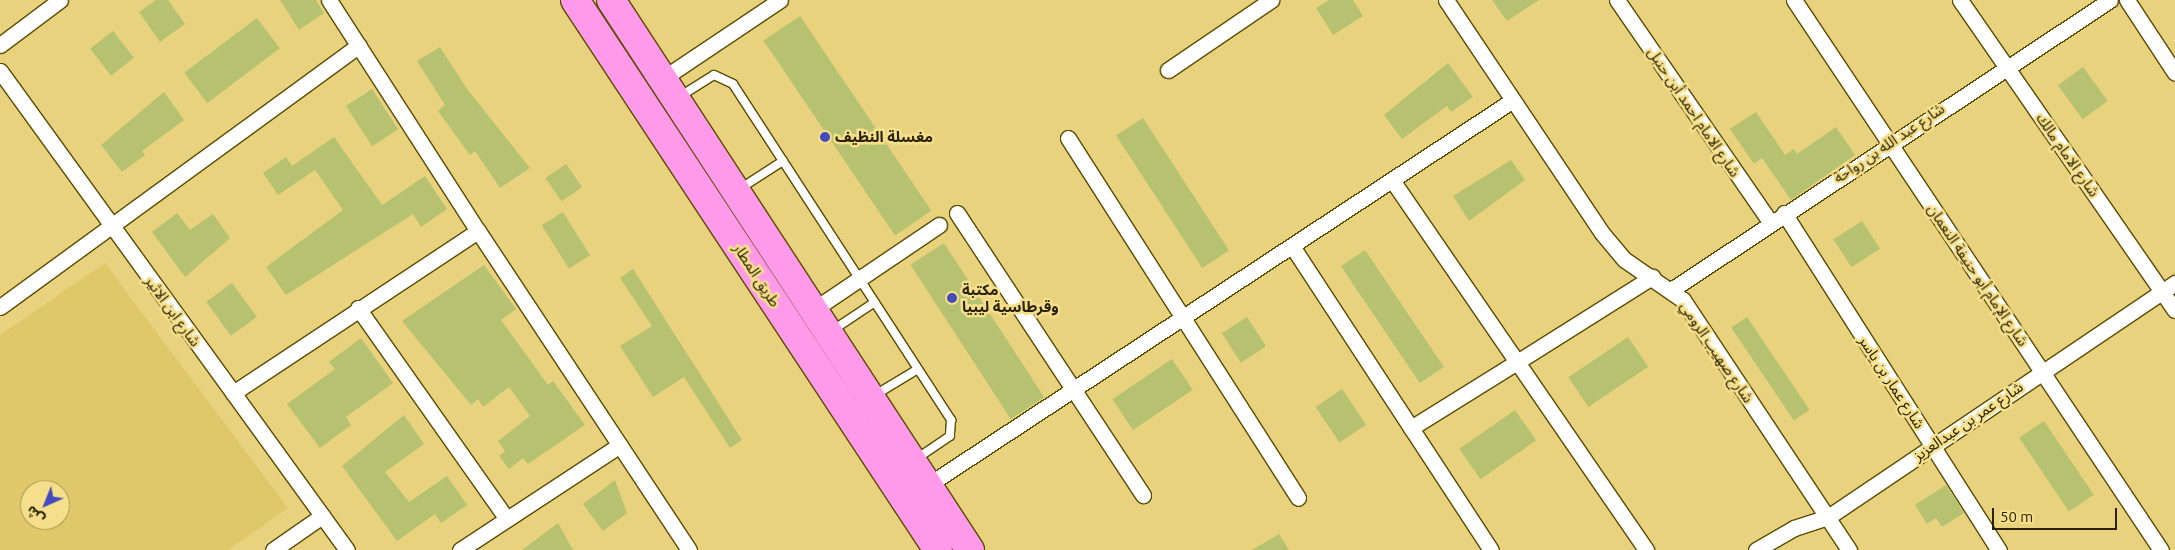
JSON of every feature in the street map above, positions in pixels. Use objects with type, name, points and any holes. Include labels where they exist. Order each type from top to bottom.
[{"type":"highway","name":"طريق المطار","points":[[575,0],[938,550]]},
{"type":"highway","name":"طريق المطار","points":[[611,0],[970,550]]},
{"type":"street","points":[[0,45],[60,0]]},
{"type":"street","points":[[329,0],[689,550]]},
{"type":"street","points":[[669,89],[780,0]]},
{"type":"street","points":[[1168,70],[1270,0]]},
{"type":"street","name":"شارع صهيب الرومي","points":[[1446,0],[1602,233],[1625,260],[1683,300],[1849,550]]},
{"type":"street","name":"شارع الامام احمد أبن حنبل","points":[[1617,0],[1771,224]]},
{"type":"street","name":"شارع الإمام أبو حنيفة النعمان","points":[[1794,0],[2161,550]]},
{"type":"street","name":"شارع الامام مالك","points":[[1960,0],[2175,310]]},
{"type":"street","name":"شارع عبد الله بن رواحة","points":[[1671,290],[2005,65],[2110,0]]},
{"type":"street","points":[[2127,0],[2175,73]]},
{"type":"street","points":[[0,306],[359,45]]},
{"type":"street","name":"شارع ابن الاثير","points":[[0,71],[347,550]]},
{"type":"street","points":[[928,485],[1513,100]]},
{"type":"street","points":[[1068,138],[1298,498]]},
{"type":"street","points":[[1392,180],[1646,550]]},
{"type":"street","points":[[957,213],[1143,495]]},
{"type":"street","name":"شارع عمار بن ياسر","points":[[1784,213],[2000,550]]},
{"type":"street","points":[[813,310],[939,225]]},
{"type":"street","points":[[233,393],[358,308],[478,230]]},
{"type":"street","points":[[1292,246],[1491,550]]},
{"type":"street","points":[[1411,428],[1652,277]]},
{"type":"street","name":"شارع عمر بن عبدالعزيز","points":[[1756,550],[1794,528],[1828,517],[2042,370],[2175,283]]},
{"type":"street","points":[[358,308],[506,518]]},
{"type":"street","points":[[460,550],[506,518],[620,445]]},
{"type":"street","points":[[273,550],[322,516]]},
{"type":"lane","points":[[669,89],[708,77],[725,76],[783,161],[951,420],[952,431],[946,441],[912,461]]},
{"type":"lane","points":[[736,191],[783,161]]},
{"type":"lane","points":[[828,333],[875,302]]},
{"type":"lane","points":[[870,398],[918,369]]},
{"type":"shaded area","points":[[105,263],[288,508],[228,550],[0,550],[0,335]]},
{"type":"building","points":[[156,0],[168,0],[185,24],[160,42],[139,12]]},
{"type":"building","points":[[280,0],[316,0],[324,13],[299,30]]},
{"type":"building","points":[[1329,0],[1353,0],[1363,16],[1333,35],[1316,8]]},
{"type":"building","points":[[1492,0],[1539,0],[1507,21]]},
{"type":"building","points":[[800,16],[931,211],[895,235],[764,41]]},
{"type":"building","points":[[257,18],[280,48],[207,103],[184,73]]},
{"type":"building","points":[[113,31],[134,58],[111,76],[90,49]]},
{"type":"building","points":[[440,47],[467,89],[530,168],[500,188],[475,151],[470,155],[438,111],[445,105],[417,61]]},
{"type":"building","points":[[1448,63],[1473,97],[1451,112],[1447,106],[1402,139],[1384,115]]},
{"type":"building","points":[[2083,67],[2108,101],[2083,119],[2058,85]]},
{"type":"building","points":[[372,89],[398,129],[372,146],[346,106]]},
{"type":"building","points":[[164,92],[184,120],[142,151],[145,155],[122,172],[101,145]]},
{"type":"building","points":[[1756,112],[1785,155],[1794,149],[1797,154],[1836,127],[1855,155],[1791,200],[1762,158],[1754,164],[1730,129]]},
{"type":"building","points":[[1143,118],[1229,251],[1202,268],[1116,135]]},
{"type":"building","points":[[334,137],[382,205],[425,176],[447,209],[421,227],[413,214],[286,295],[266,267],[343,210],[315,170],[278,195],[263,173],[286,157],[292,166]]},
{"type":"building","points":[[1511,160],[1525,180],[1469,221],[1453,196]]},
{"type":"building","points":[[566,164],[582,187],[562,201],[546,178]]},
{"type":"building","points":[[563,212],[590,255],[569,268],[542,225]]},
{"type":"building","points":[[177,213],[190,230],[213,214],[230,238],[185,277],[152,232]]},
{"type":"building","points":[[1862,221],[1880,249],[1851,267],[1833,240]]},
{"type":"building","points":[[944,243],[1044,397],[1011,419],[910,265]]},
{"type":"building","points":[[1365,250],[1444,367],[1420,383],[1341,266]]},
{"type":"building","points":[[484,265],[516,309],[501,320],[548,385],[553,381],[585,425],[528,464],[523,458],[509,469],[499,456],[505,451],[498,441],[530,416],[509,387],[483,407],[478,399],[471,405],[402,321]]},
{"type":"building","points":[[633,269],[742,440],[730,448],[684,377],[653,397],[620,346],[652,326],[620,278]]},
{"type":"building","points":[[232,283],[257,317],[231,336],[206,302]]},
{"type":"building","points":[[1247,317],[1266,346],[1241,363],[1222,333]]},
{"type":"building","points":[[1747,317],[1810,410],[1794,420],[1731,328]]},
{"type":"building","points":[[1628,337],[1648,367],[1588,407],[1568,377]]},
{"type":"building","points":[[361,338],[393,383],[346,417],[351,425],[320,448],[287,404],[335,369],[329,362]]},
{"type":"building","points":[[1172,359],[1193,390],[1133,430],[1112,399]]},
{"type":"building","points":[[1342,389],[1366,425],[1340,443],[1315,407]]},
{"type":"building","points":[[1515,410],[1536,440],[1481,479],[1459,449]]},
{"type":"building","points":[[404,415],[424,444],[385,472],[409,502],[447,476],[467,505],[441,523],[435,514],[397,541],[342,466]]},
{"type":"building","points":[[2044,421],[2094,495],[2069,512],[2019,438]]},
{"type":"building","points":[[615,480],[627,513],[603,531],[583,504]]},
{"type":"building","points":[[1946,485],[1964,513],[1942,527],[1936,518],[1927,524],[1915,505]]},
{"type":"building","points":[[558,523],[573,550],[522,550]]},
{"type":"building","points":[[1279,534],[1289,550],[1252,550]]},
{"type":"place","name":"مغسلة النظيف","points":[[825,137]]},
{"type":"place","name":"مكتبة وقرطاسية ليبيا","points":[[952,298]]}]
